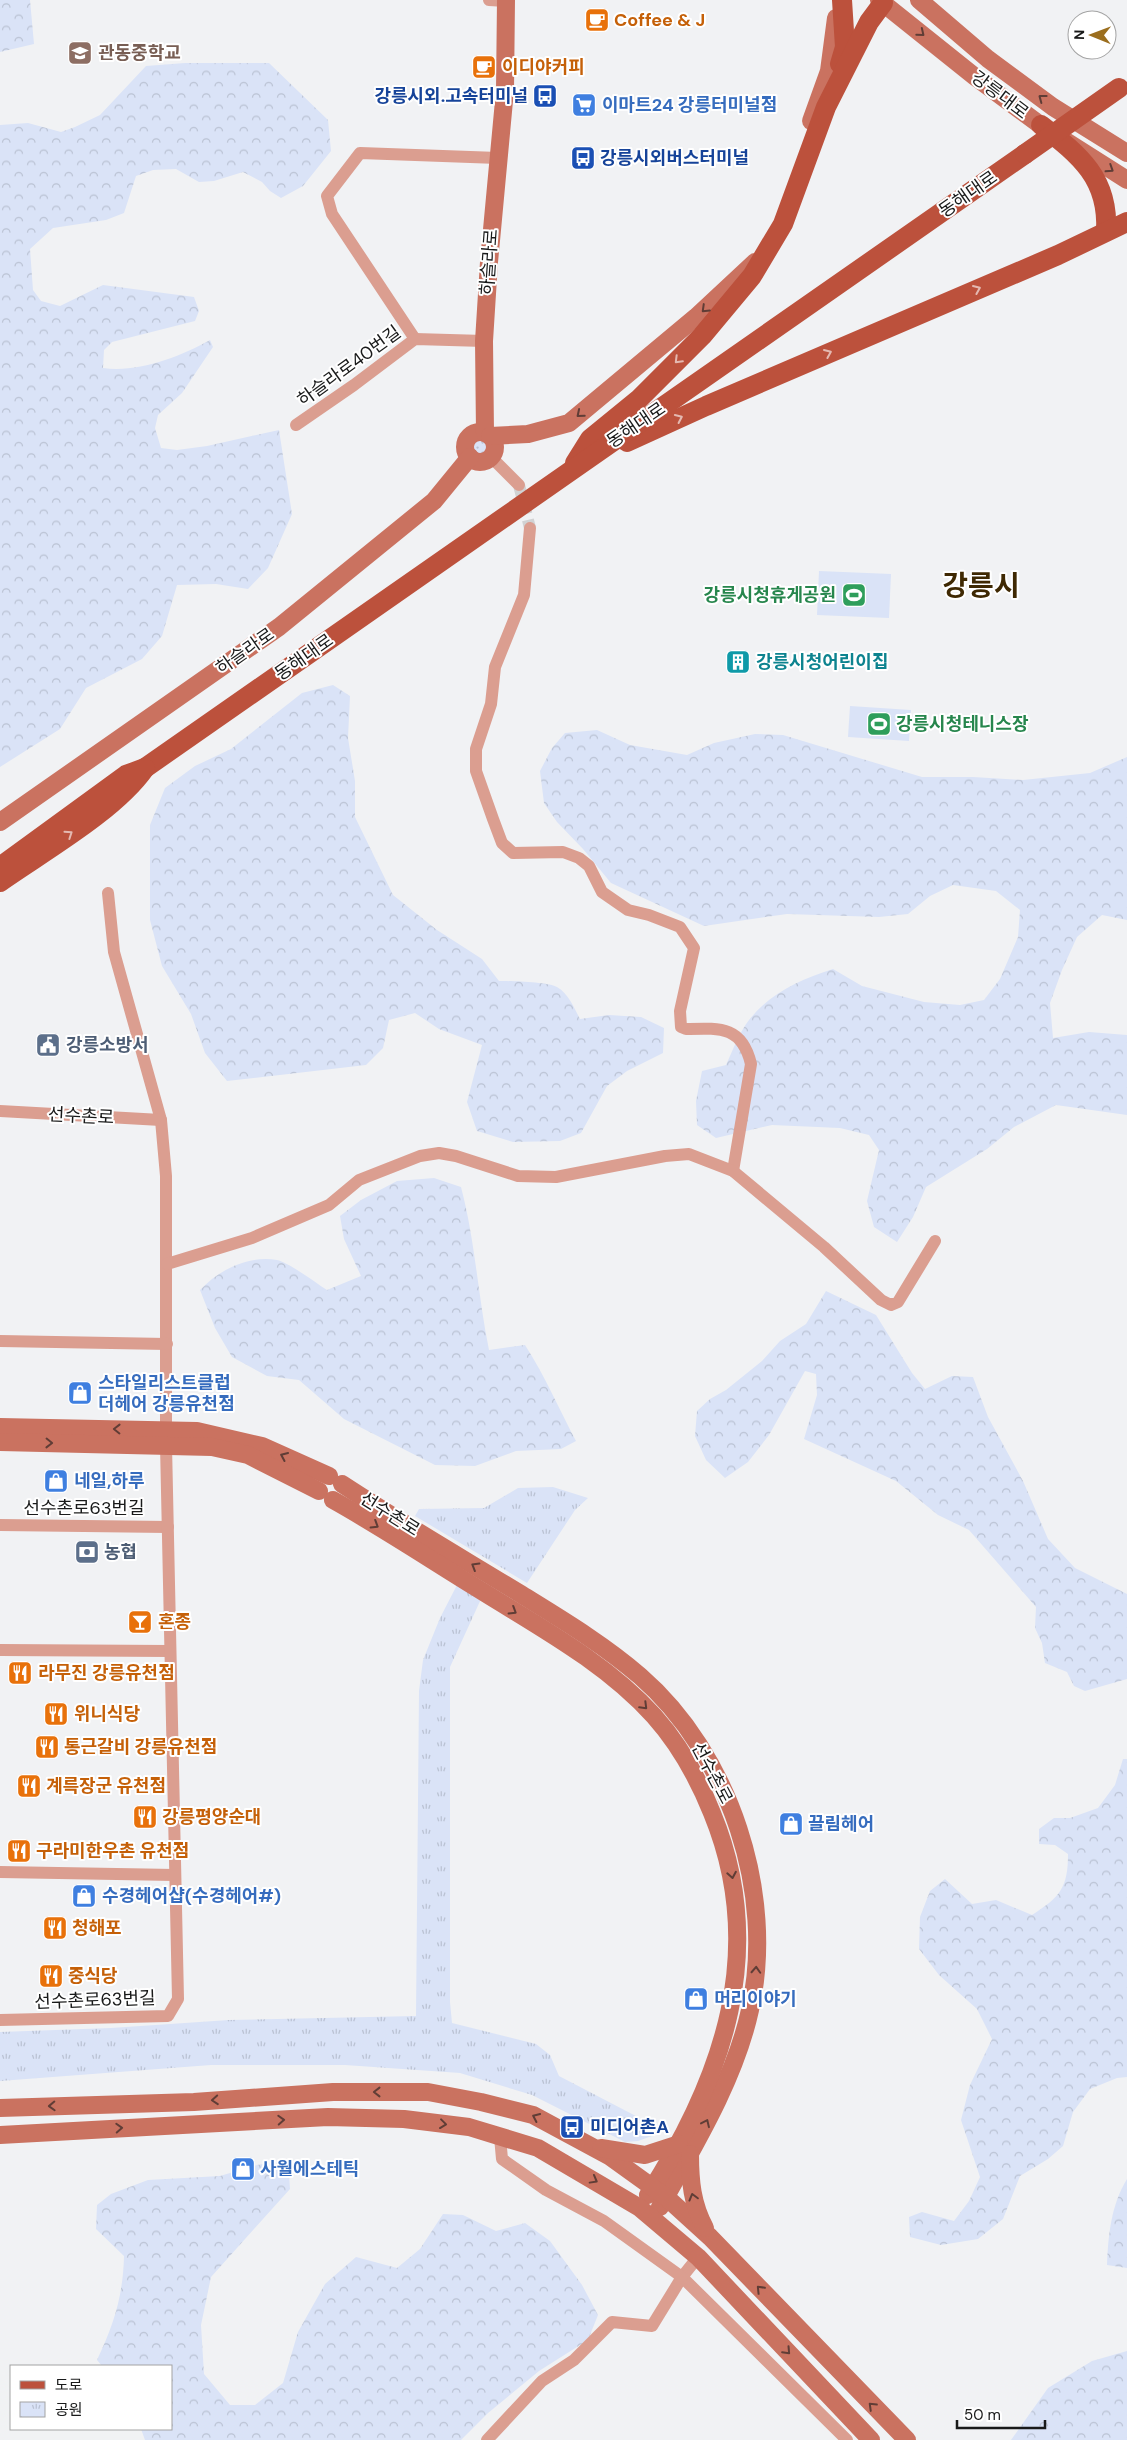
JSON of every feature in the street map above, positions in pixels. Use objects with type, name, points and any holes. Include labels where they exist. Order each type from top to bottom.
[{"type":"main road","points":[[571,469],[590,439],[639,399],[702,336],[752,276],[783,224],[826,107],[845,47],[840,0]]},
{"type":"main road","points":[[826,107],[869,22],[883,1]]},
{"type":"main road","name":"동해대로","points":[[0,867],[126,774],[145,768],[1123,85]]},
{"type":"main road","points":[[1041,125],[1074,151],[1094,176],[1107,210],[1105,239]]},
{"type":"main road","points":[[571,469],[706,406],[1058,255],[1105,239],[1127,222]]},
{"type":"main road","name":"동해대로","points":[[0,882],[73,832],[132,786],[145,768]]},
{"type":"main road","points":[[0,899],[42,852]]},
{"type":"street","name":"하슬라로","points":[[488,435],[484,341],[505,90],[500,0]]},
{"type":"street","points":[[488,435],[495,449],[491,457],[483,462],[470,457],[466,448],[468,440],[475,434],[528,434],[569,423],[696,318],[758,260],[777,222],[829,71],[840,0]]},
{"type":"street","name":"강릉대로","points":[[919,0],[988,59],[1053,107],[1127,153]]},
{"type":"street","name":"강릉대로","points":[[883,1],[974,76],[1041,125],[1127,180]]},
{"type":"street","points":[[415,339],[332,214],[327,196],[360,153],[498,158]]},
{"type":"street","points":[[766,246],[783,224]]},
{"type":"street","name":"하슬라로40번길","points":[[296,425],[354,385],[415,339],[484,341]]},
{"type":"street","name":"하슬라로","points":[[0,822],[279,627],[434,501],[470,457]]},
{"type":"street","points":[[491,457],[520,485]]},
{"type":"street","points":[[530,528],[524,595],[496,666],[491,704],[486,724],[476,749],[476,771],[502,843],[513,853],[563,852],[579,858],[589,866],[602,892],[628,910],[649,915],[680,928],[688,936],[694,948],[680,1011],[681,1027],[686,1030],[724,1031],[739,1036],[747,1046],[751,1064],[732,1171]]},
{"type":"street","points":[[108,893],[114,952],[161,1120],[166,1176],[166,1437]]},
{"type":"street","name":"선수촌로","points":[[0,1111],[161,1120]]},
{"type":"street","points":[[167,1264],[252,1238],[328,1204],[359,1180],[420,1156],[439,1154],[456,1156],[518,1176],[556,1178],[665,1156],[689,1154],[732,1171],[824,1247],[881,1300],[891,1305],[898,1302],[935,1241]]},
{"type":"street","points":[[0,1340],[167,1344]]},
{"type":"street","name":"선수촌로","points":[[0,1427],[166,1437],[248,1455],[326,1495],[572,1648],[628,1690],[654,1717],[678,1749],[701,1787],[718,1828],[732,1874],[736,1899],[738,1941],[733,2000],[720,2046],[691,2120],[684,2149]]},
{"type":"street","name":"선수촌로","points":[[0,1442],[166,1437],[197,1431],[262,1446],[336,1480],[583,1632],[640,1676],[668,1704],[694,1738],[718,1778],[736,1822],[748,1860],[753,1888],[757,1941],[755,1978],[750,2011],[737,2051],[706,2125],[684,2149],[647,2213]]},
{"type":"street","name":"선수촌로63번길","points":[[0,2020],[168,2016],[178,1999],[166,1437]]},
{"type":"street","points":[[326,1495],[341,1494],[336,1480]]},
{"type":"street","name":"선수촌로63번길","points":[[0,1525],[168,1526]]},
{"type":"street","points":[[0,1650],[170,1651]]},
{"type":"street","points":[[718,1828],[736,1822]]},
{"type":"street","points":[[0,1872],[175,1875]]},
{"type":"street","points":[[720,2046],[737,2051]]},
{"type":"street","points":[[1,2107],[194,2102],[333,2092],[428,2092],[481,2102],[533,2115],[590,2146],[659,2192],[710,2237],[907,2440]]},
{"type":"street","points":[[3,2135],[328,2117],[404,2119],[469,2127],[538,2148],[647,2213],[698,2257],[871,2440]]},
{"type":"street","points":[[500,2137],[502,2159],[546,2190],[604,2221],[682,2277],[847,2440]]},
{"type":"street","points":[[590,2146],[645,2155],[684,2149],[698,2214],[710,2237]]},
{"type":"street","points":[[487,2440],[542,2381],[574,2360],[612,2322],[652,2326],[682,2277],[698,2257]]},
{"type":"green space","points":[[0,0],[30,0],[34,44],[0,52]]},
{"type":"green space","points":[[185,63],[269,63],[328,120],[331,151],[303,186],[281,198],[270,191],[262,182],[243,172],[214,181],[199,182],[176,169],[153,170],[136,176],[124,213],[106,220],[53,228],[30,249],[33,290],[41,301],[60,306],[103,285],[194,297],[199,311],[195,321],[112,342],[104,350],[103,368],[116,369],[144,366],[172,358],[210,340],[213,347],[182,393],[158,415],[155,428],[161,448],[177,450],[207,446],[279,430],[292,514],[268,568],[248,589],[216,584],[177,585],[162,636],[142,659],[86,688],[60,729],[0,767],[0,125],[28,123],[61,132],[100,115],[146,66]]},
{"type":"green space","points":[[477,439],[483,439],[488,444],[486,453],[477,455],[472,450],[472,444]]},
{"type":"green space","name":"강릉시청휴게공원","points":[[819,571],[891,574],[889,618],[817,615]]},
{"type":"green space","points":[[333,685],[350,696],[348,738],[355,781],[355,817],[393,895],[437,930],[482,959],[499,981],[538,983],[557,987],[568,997],[580,1019],[609,1015],[641,1017],[664,1028],[663,1053],[627,1071],[607,1086],[581,1133],[560,1141],[513,1142],[477,1131],[467,1102],[482,1045],[439,1029],[415,1013],[389,1020],[383,1048],[366,1065],[227,1081],[205,1053],[191,1014],[162,966],[150,920],[150,825],[165,788],[195,766],[231,749],[302,693]]},
{"type":"green space","name":"강릉시청테니스장","points":[[850,706],[911,710],[909,741],[848,737]]},
{"type":"green space","points":[[597,730],[630,745],[687,755],[714,743],[755,734],[783,735],[922,777],[973,777],[1023,780],[1090,773],[1127,757],[1127,920],[1102,915],[1077,937],[1050,1003],[1053,1038],[1089,1032],[1127,1035],[1127,1115],[1056,1105],[1014,1127],[987,1149],[926,1187],[913,1217],[897,1242],[874,1227],[867,1201],[879,1150],[869,1135],[840,1128],[772,1125],[716,1138],[697,1125],[696,1101],[702,1071],[726,1065],[745,1025],[757,1010],[776,995],[798,982],[833,969],[862,986],[924,1002],[960,1005],[984,1000],[1000,979],[1018,937],[1020,910],[996,891],[953,885],[930,896],[908,914],[879,917],[787,914],[704,926],[611,883],[583,849],[557,822],[544,803],[540,771],[552,748],[565,733]]},
{"type":"green space","points":[[434,1178],[461,1187],[470,1227],[489,1350],[525,1345],[576,1441],[561,1449],[516,1451],[475,1466],[435,1465],[344,1419],[299,1380],[267,1376],[232,1357],[215,1328],[200,1290],[216,1276],[245,1262],[266,1259],[277,1260],[288,1265],[327,1290],[361,1276],[344,1239],[340,1216],[361,1200],[397,1181]]},
{"type":"green space","points":[[826,1291],[876,1315],[912,1373],[925,1389],[952,1376],[973,1377],[988,1417],[1023,1481],[1048,1539],[1075,1568],[1127,1594],[1127,1679],[1085,1691],[1074,1686],[1067,1672],[1045,1663],[1042,1643],[1035,1628],[1036,1607],[969,1530],[938,1515],[896,1481],[804,1439],[817,1395],[816,1374],[805,1371],[769,1435],[748,1462],[725,1478],[706,1460],[695,1436],[697,1411],[710,1399],[726,1390],[762,1361],[780,1341],[806,1324]]},
{"type":"green space","points":[[553,1487],[588,1498],[575,1510],[527,1583],[415,1516],[419,1509],[484,1508],[518,1488]]},
{"type":"green space","points":[[457,1585],[481,1599],[450,1667],[450,2002],[452,2023],[536,2044],[550,2055],[559,2076],[657,2127],[652,2136],[638,2141],[625,2142],[532,2095],[460,2073],[345,2065],[211,2065],[0,2081],[0,2032],[111,2028],[229,2020],[416,2016],[419,1691],[423,1660],[440,1618]]},
{"type":"green space","points":[[1123,1759],[1127,1759],[1127,2077],[1117,2078],[1090,2089],[1073,2112],[1063,2146],[1048,2159],[1020,2176],[1003,2219],[978,2239],[941,2245],[910,2237],[909,2217],[922,2212],[954,2221],[969,2201],[980,2177],[961,2120],[970,2085],[992,2039],[977,2009],[939,1975],[919,1949],[920,1917],[930,1891],[945,1879],[972,1904],[996,1900],[1032,1915],[1042,1909],[1056,1897],[1064,1883],[1068,1866],[1068,1854],[1055,1845],[1039,1844],[1039,1829],[1054,1818],[1070,1818],[1098,1808],[1115,1785]]},
{"type":"green space","points":[[288,2160],[290,2189],[211,2277],[201,2325],[204,2374],[230,2405],[255,2405],[283,2383],[298,2332],[325,2284],[356,2257],[397,2268],[420,2249],[443,2214],[463,2215],[496,2231],[525,2223],[550,2241],[582,2285],[598,2315],[588,2340],[539,2371],[488,2413],[461,2440],[145,2440],[141,2430],[172,2430],[172,2365],[101,2365],[97,2360],[117,2310],[122,2284],[124,2256],[96,2229],[97,2205],[111,2194],[148,2180],[220,2176],[257,2165]]},
{"type":"green space","points":[[1127,2179],[1127,2268],[1107,2265],[1108,2243],[1114,2210]]},
{"type":"green space","points":[[1127,2351],[1127,2440],[1011,2440],[1048,2388],[1092,2361]]},
{"type":"tunnel","points":[[519,485],[530,528]]},
{"type":"place","name":"Coffee & J","points":[[597,20]]},
{"type":"place","name":"관동중학교","points":[[80,53]]},
{"type":"place","name":"이디야커피","points":[[484,67]]},
{"type":"place","name":"강릉시외.고속터미널","points":[[545,96]]},
{"type":"place","name":"이마트24 강릉터미널점","points":[[584,105]]},
{"type":"place","name":"강릉시외버스터미널","points":[[583,158]]},
{"type":"place","name":"강릉시청휴게공원","points":[[854,595]]},
{"type":"place","name":"강릉시청어린이집","points":[[738,662]]},
{"type":"place","name":"강릉시청테니스장","points":[[879,724]]},
{"type":"place","name":"강릉소방서","points":[[48,1045]]},
{"type":"place","name":"스타일리스트클럽 더헤어 강릉유천점","points":[[80,1393]]},
{"type":"place","name":"네일,하루","points":[[56,1481]]},
{"type":"place","name":"농협","points":[[87,1552]]},
{"type":"place","name":"혼종","points":[[140,1622]]},
{"type":"place","name":"라무진 강릉유천점","points":[[20,1673]]},
{"type":"place","name":"위니식당","points":[[56,1714]]},
{"type":"place","name":"통근갈비 강릉유천점","points":[[47,1747]]},
{"type":"place","name":"계륵장군 유천점","points":[[29,1786]]},
{"type":"place","name":"강릉평양순대","points":[[145,1817]]},
{"type":"place","name":"끌림헤어","points":[[791,1824]]},
{"type":"place","name":"구라미한우촌 유천점","points":[[19,1851]]},
{"type":"place","name":"수경헤어샵(수경헤어#)","points":[[84,1896]]},
{"type":"place","name":"청해포","points":[[55,1928]]},
{"type":"place","name":"중식당","points":[[51,1976]]},
{"type":"place","name":"머리이야기","points":[[696,1999]]},
{"type":"place","name":"미디어촌A","points":[[572,2127]]},
{"type":"place","name":"사월에스테틱","points":[[243,2169]]},
{"type":"district","name":"강릉시","points":[[981,585]]}]
